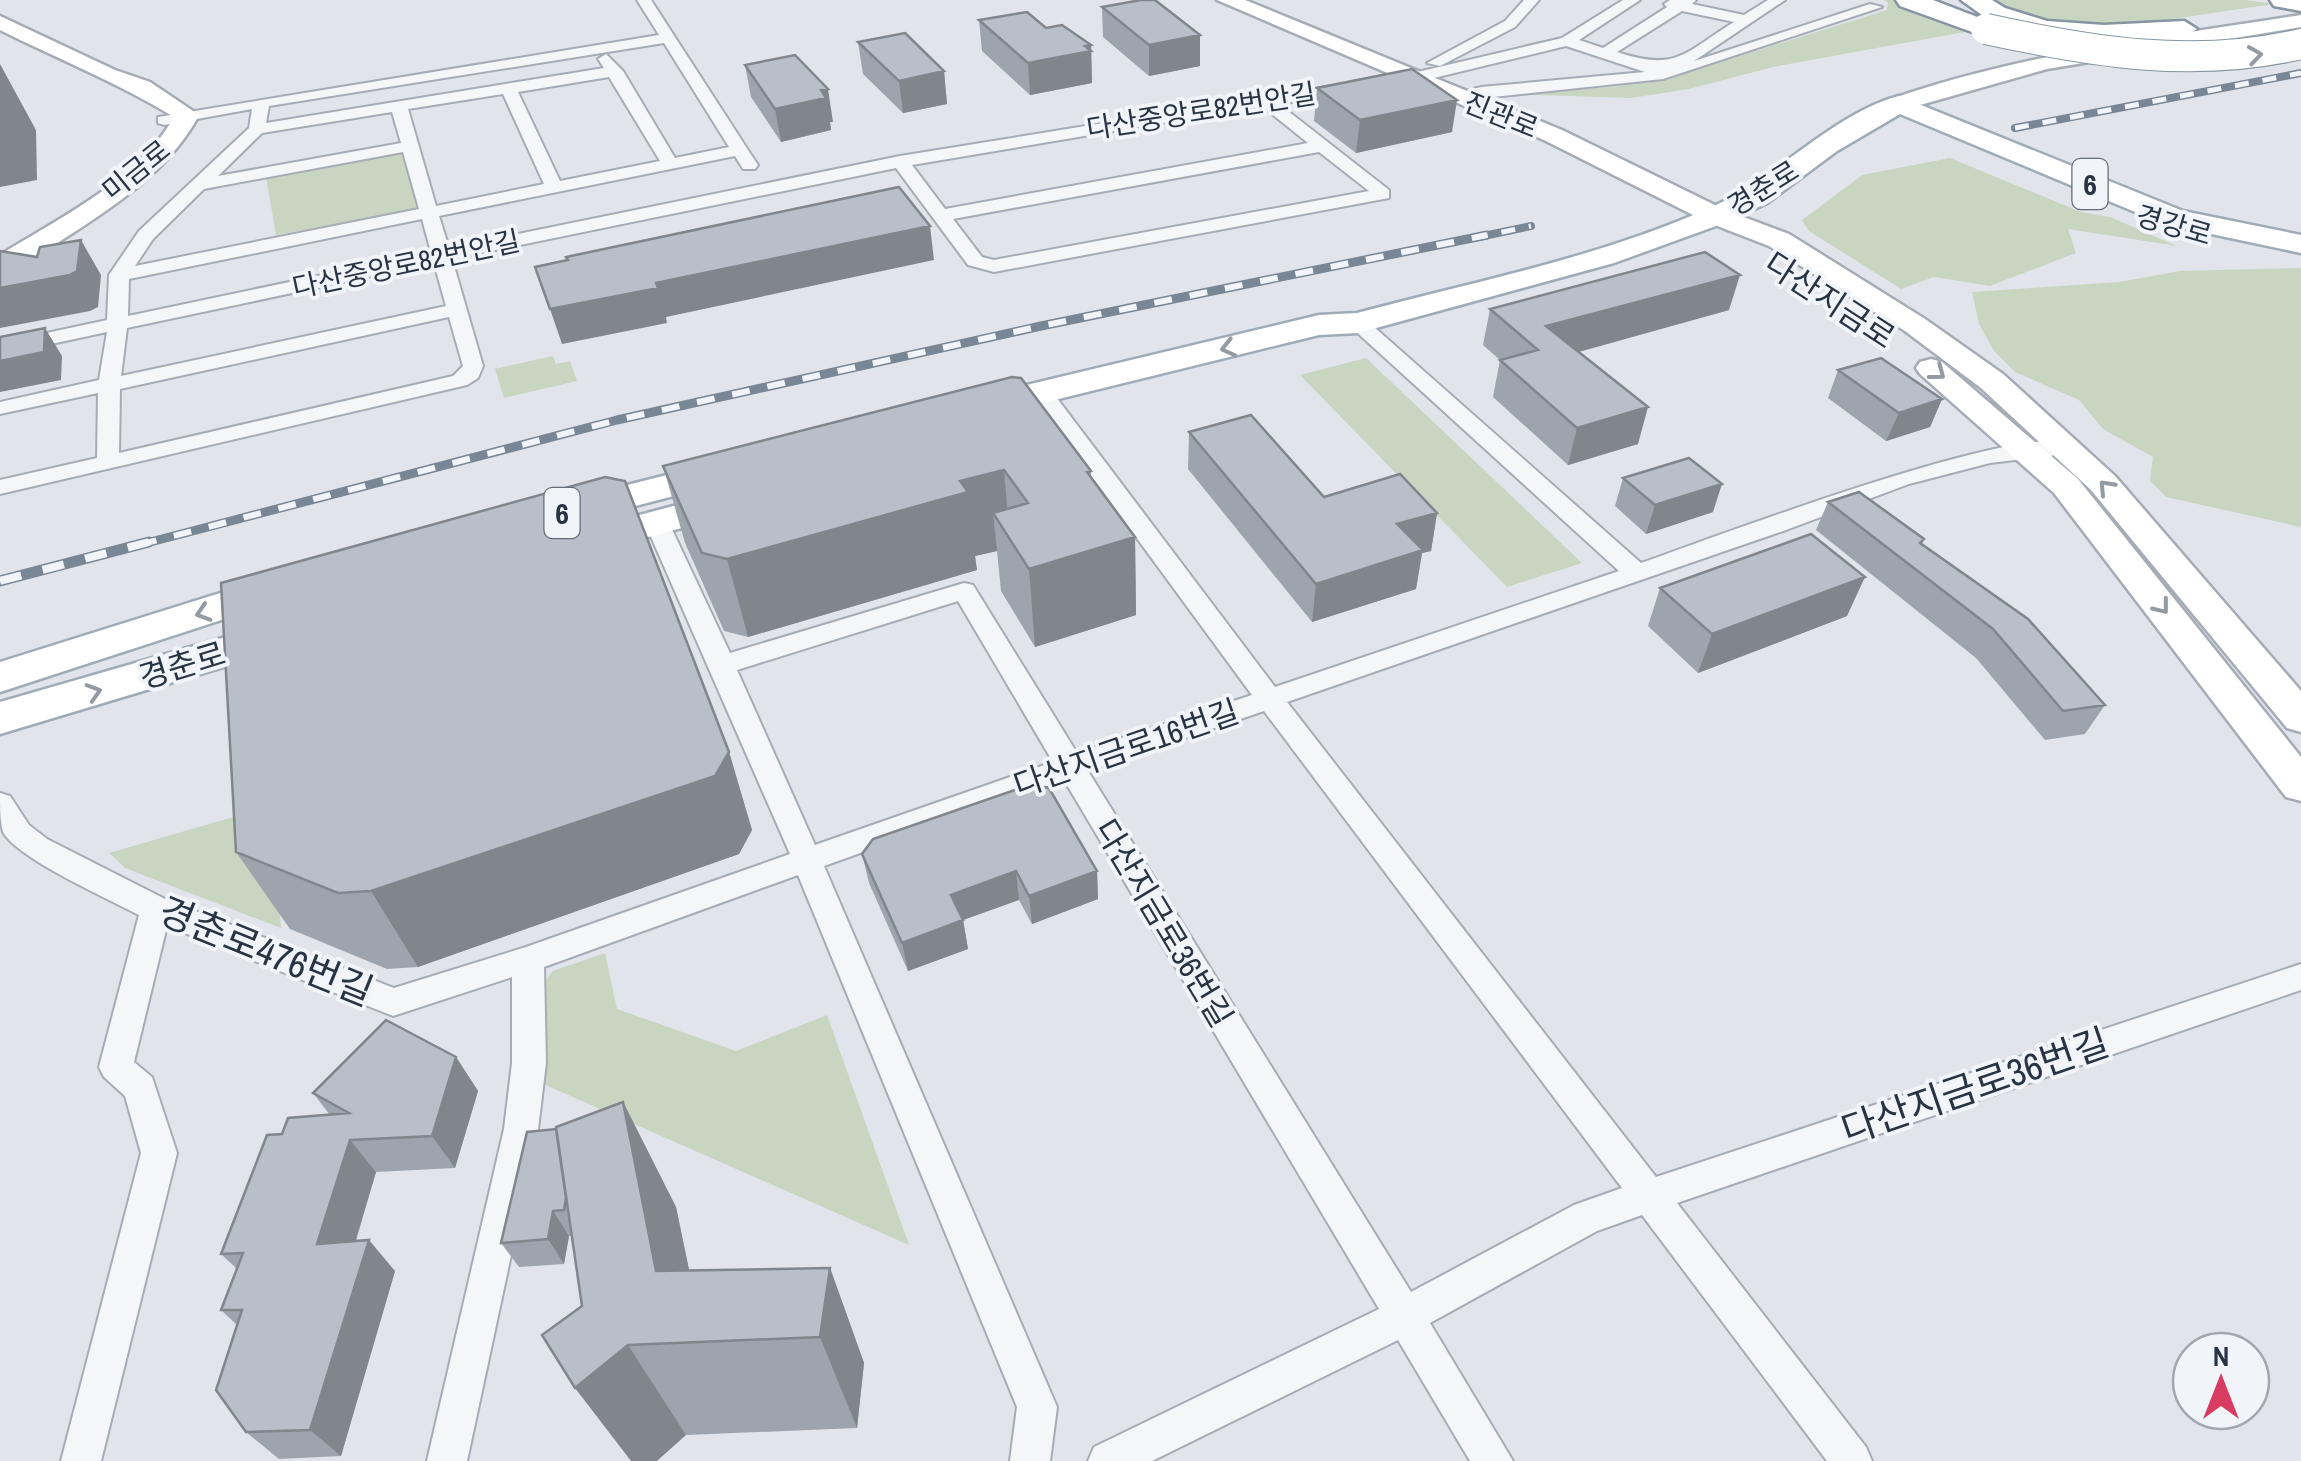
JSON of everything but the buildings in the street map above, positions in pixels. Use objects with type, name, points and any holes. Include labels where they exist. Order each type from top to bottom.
[{"type":"highway","points":[[1910,0],[1986,29],[2137,56],[2248,57],[2301,44]]},
{"type":"highway","points":[[1974,0],[2007,17],[2067,32],[2172,35]]},
{"type":"highway","points":[[2283,0],[2301,6]]},
{"type":"main road","name":"경춘로","points":[[949,429],[1338,343],[1358,323],[1603,256],[1757,198],[1827,145],[1892,108]]},
{"type":"main road","name":"경강로","points":[[1892,108],[2175,218],[2301,244]]},
{"type":"main road","name":"경강로","points":[[1892,108],[2129,214],[2192,232],[2301,252]]},
{"type":"main road","name":"6","points":[[768,477],[657,522],[542,536],[768,477]]},
{"type":"main road","name":"경춘로","points":[[0,676],[317,576]]},
{"type":"main road","name":"경춘로","points":[[0,718],[315,624]]},
{"type":"street","points":[[644,0],[763,187]]},
{"type":"street","name":"진관로","points":[[1227,0],[1622,167],[1716,216]]},
{"type":"street","points":[[1413,78],[1444,57],[1510,24],[1532,0]]},
{"type":"street","name":"다산중앙로82번안길","points":[[0,350],[763,187],[1413,78],[1567,40],[1632,0]]},
{"type":"street","points":[[1655,0],[1685,3],[1746,20]]},
{"type":"street","points":[[1455,96],[1588,85],[1662,74],[1778,0]]},
{"type":"street","points":[[1604,54],[1685,3]]},
{"type":"street","name":"경춘로","points":[[1892,108],[1995,72],[2301,6]]},
{"type":"street","points":[[1567,40],[1649,68],[1672,68],[1696,65],[1876,8]]},
{"type":"street","name":"경춘로","points":[[2172,35],[2301,21]]},
{"type":"street","name":"미금로","points":[[0,267],[76,217],[169,147],[183,129],[176,117],[142,88],[1,30]]},
{"type":"street","points":[[176,117],[665,38]]},
{"type":"street","points":[[598,49],[670,164]]},
{"type":"street","points":[[108,463],[108,385],[119,275],[146,236],[258,130],[614,71]]},
{"type":"street","points":[[509,90],[555,188]]},
{"type":"street","points":[[900,162],[975,261],[994,266],[1382,194],[1264,100]]},
{"type":"street","points":[[258,130],[261,102]]},
{"type":"street","points":[[0,487],[460,382],[471,374],[474,366],[398,108]]},
{"type":"street","name":"미금로","points":[[0,254],[113,178],[155,142],[176,117]]},
{"type":"street","points":[[197,185],[411,146]]},
{"type":"street","points":[[938,216],[1322,146]]},
{"type":"street","points":[[119,275],[740,150]]},
{"type":"street","name":"다산지금로","points":[[1716,216],[1779,240],[1915,325],[1992,381],[2103,484],[2190,582],[2301,718]]},
{"type":"street","name":"다산지금로","points":[[1716,216],[1755,250],[1922,361],[2066,486],[2301,786]]},
{"type":"street","points":[[0,408],[456,310]]},
{"type":"street","points":[[1358,323],[1636,573]]},
{"type":"street","points":[[1050,405],[1852,1461]]},
{"type":"street","name":"다산지금로16번길","points":[[528,960],[806,859],[1901,479],[1988,456],[2066,448]]},
{"type":"street","points":[[657,522],[806,859],[1037,1407],[1030,1461]]},
{"type":"street","name":"다산지금로36번길","points":[[722,665],[964,591],[1402,1316]]},
{"type":"street","name":"경춘로476번길","points":[[0,804],[19,833],[37,847],[156,909],[393,1002],[528,960]]},
{"type":"street","points":[[81,1461],[160,1153],[140,1088],[116,1066],[156,909]]},
{"type":"street","points":[[447,1461],[521,1129],[529,1063],[528,960]]},
{"type":"street","name":"다산지금로36번길","points":[[1108,1461],[1357,1342],[1588,1217],[2301,977]]},
{"type":"street","points":[[1402,1316],[1493,1461]]},
{"type":"green space","points":[[1883,0],[1903,0],[1970,31],[1631,98],[1510,94],[1614,87],[1676,76],[1887,10],[1888,3]]},
{"type":"green space","points":[[1978,0],[2245,0],[2274,4],[2131,25],[2068,29]]},
{"type":"green space","points":[[405,154],[420,206],[276,235],[266,177]]},
{"type":"green space","points":[[1950,158],[2177,246],[2068,229],[2076,253],[1990,286],[1934,277],[1901,289],[1809,231],[1802,220],[1862,175]]},
{"type":"green space","points":[[2301,268],[2301,527],[2166,497],[2150,481],[2153,457],[2103,429],[2079,400],[2015,372],[1994,351],[1979,324],[1972,292],[2119,282],[2180,271]]},
{"type":"green space","points":[[553,356],[556,364],[570,361],[577,381],[504,398],[495,369]]},
{"type":"green space","points":[[1366,358],[1582,563],[1507,587],[1300,375]]},
{"type":"green space","points":[[272,806],[281,928],[125,868],[109,853]]},
{"type":"green space","points":[[605,953],[617,1009],[736,1051],[827,1015],[909,1245],[541,1083],[538,990],[553,971]]},
{"type":"railway","points":[[2015,128],[2301,73]]},
{"type":"railway","points":[[1474,238],[1531,226]]},
{"type":"railway","points":[[139,545],[617,420],[1041,326],[1487,235]]},
{"type":"railway","points":[[0,581],[149,542]]}]
